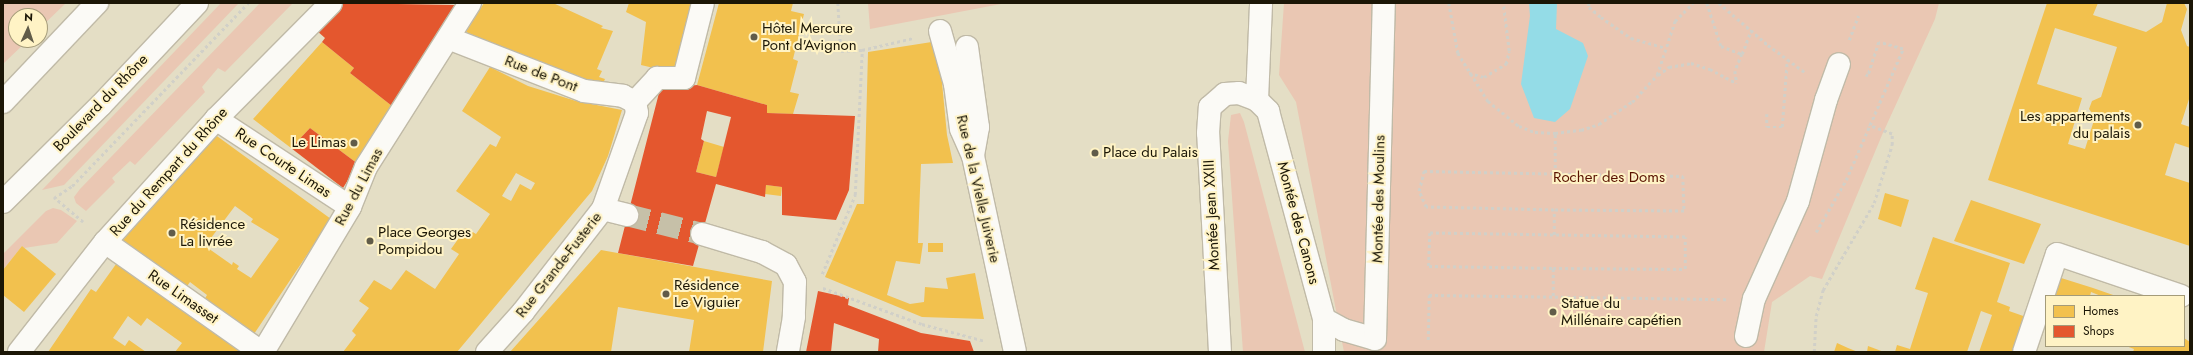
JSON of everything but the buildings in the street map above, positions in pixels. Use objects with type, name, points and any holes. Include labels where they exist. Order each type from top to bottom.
[{"type":"street","points":[[3,102],[97,3]]},
{"type":"street","name":"Boulevard du Rhône","points":[[3,202],[101,105],[197,3]]},
{"type":"street","name":"Rue du Rempart du Rhône","points":[[19,352],[106,242],[216,118],[331,3]]},
{"type":"street","name":"Rue du Limas","points":[[262,352],[350,207],[366,167],[470,3]]},
{"type":"street","points":[[635,102],[657,78],[684,78],[703,3]]},
{"type":"street","points":[[1257,100],[1261,3]]},
{"type":"street","name":"Montée des Moulins","points":[[1324,319],[1344,330],[1376,339],[1384,3]]},
{"type":"street","name":"Rue de la Vielle Juiverie","points":[[940,31],[955,84],[962,128],[973,156],[1014,350]]},
{"type":"street","name":"Rue de Pont","points":[[448,38],[584,91],[623,96],[635,102]]},
{"type":"street","points":[[967,47],[978,127],[973,156]]},
{"type":"street","points":[[1746,336],[1754,299],[1798,202],[1826,100],[1839,64]]},
{"type":"street","name":"Montée Jean XXIII","points":[[1220,352],[1208,133],[1210,107],[1225,94],[1239,93],[1257,100]]},
{"type":"street","name":"Montée des Canons","points":[[1257,100],[1268,111],[1324,319],[1324,352]]},
{"type":"street","name":"Rue Grande-Fusterie","points":[[487,352],[523,312],[603,209],[637,113],[635,102]]},
{"type":"street","name":"Rue Courte Limas","points":[[216,118],[350,207]]},
{"type":"street","points":[[603,209],[627,215]]},
{"type":"street","points":[[702,234],[762,252],[790,274],[794,317],[788,352]]},
{"type":"street","name":"Rue Limasset","points":[[106,242],[262,352]]},
{"type":"street","points":[[2024,352],[2057,254],[2180,295]]},
{"type":"path","points":[[83,222],[54,198],[72,186],[248,3]]},
{"type":"path","points":[[838,3],[841,51],[862,50],[940,31]]},
{"type":"path","points":[[1449,3],[1458,53],[1469,73],[1488,101],[1501,114],[1534,132],[1556,133],[1581,130],[1614,116],[1632,102],[1657,75],[1669,68],[1691,63],[1710,69],[1737,83],[1735,71],[1751,30]]},
{"type":"path","points":[[1469,73],[1484,77],[1506,64],[1509,51],[1503,3]]},
{"type":"path","points":[[1589,3],[1589,7],[1601,17],[1631,38],[1666,48]]},
{"type":"path","points":[[1657,75],[1675,20],[1693,3]]},
{"type":"path","points":[[1707,3],[1721,46],[1742,54]]},
{"type":"path","points":[[1720,3],[1787,59],[1811,76],[1826,100]]},
{"type":"path","points":[[1839,64],[1868,76],[1879,42],[1903,49],[1854,161]]},
{"type":"path","points":[[817,286],[855,195],[862,50]]},
{"type":"path","points":[[1767,114],[1767,127],[1782,127],[1787,59]]},
{"type":"path","points":[[1814,352],[1816,316],[1823,290],[1874,203],[1892,145],[1892,134],[1869,125]]},
{"type":"path","points":[[1555,174],[1556,133]]},
{"type":"path","points":[[1424,171],[1555,174],[1683,176],[1684,210],[1554,210],[1426,207],[1419,192],[1424,171]]},
{"type":"path","points":[[1554,210],[1554,235]]},
{"type":"path","points":[[1430,233],[1685,236],[1685,269],[1553,268],[1429,266],[1430,233]]},
{"type":"path","points":[[1553,268],[1553,296]]},
{"type":"path","points":[[790,274],[817,286],[922,324],[1014,350]]},
{"type":"path","points":[[1428,340],[1429,295],[1754,299]]},
{"type":"green space","points":[[3,3],[66,3],[48,20],[48,8],[8,8],[8,48],[20,48],[3,64]]},
{"type":"green space","points":[[221,3],[239,3],[64,185],[42,190]]},
{"type":"green space","points":[[260,3],[293,3],[225,72],[218,68],[202,87],[205,92],[135,165],[130,161],[112,178],[115,182],[86,211],[76,203],[74,197],[80,189]]},
{"type":"green space","points":[[868,3],[1000,3],[1001,4],[870,29]]},
{"type":"green space","name":"Rocher des Doms","points":[[1284,3],[1939,3],[1935,19],[1882,135],[1822,279],[1810,276],[1772,302],[1764,352],[1344,352],[1296,102],[1279,75]]},
{"type":"green space","points":[[1240,113],[1244,122],[1305,352],[1243,352],[1228,141],[1231,115]]},
{"type":"green space","points":[[53,208],[61,210],[77,221],[57,243],[24,248],[22,246],[3,270],[3,254],[46,211]]},
{"type":"water","points":[[1529,3],[1557,3],[1556,29],[1583,43],[1588,56],[1570,109],[1555,122],[1534,118],[1521,84],[1530,16]]},
{"type":"tunnel","points":[[627,215],[702,234]]},
{"type":"place","name":"Hôtel Mercure Pont d'Avignon","points":[[754,37]]},
{"type":"place","name":"Les appartements du palais","points":[[2138,125]]},
{"type":"place","name":"Le Limas","points":[[354,143]]},
{"type":"place","name":"Place du Palais","points":[[1095,153]]},
{"type":"place","name":"Résidence La livrée","points":[[172,233]]},
{"type":"place","name":"Place Georges Pompidou","points":[[370,241]]},
{"type":"place","name":"Résidence Le Viguier","points":[[666,294]]},
{"type":"place","name":"Statue du Millénaire capétien","points":[[1553,312]]}]
